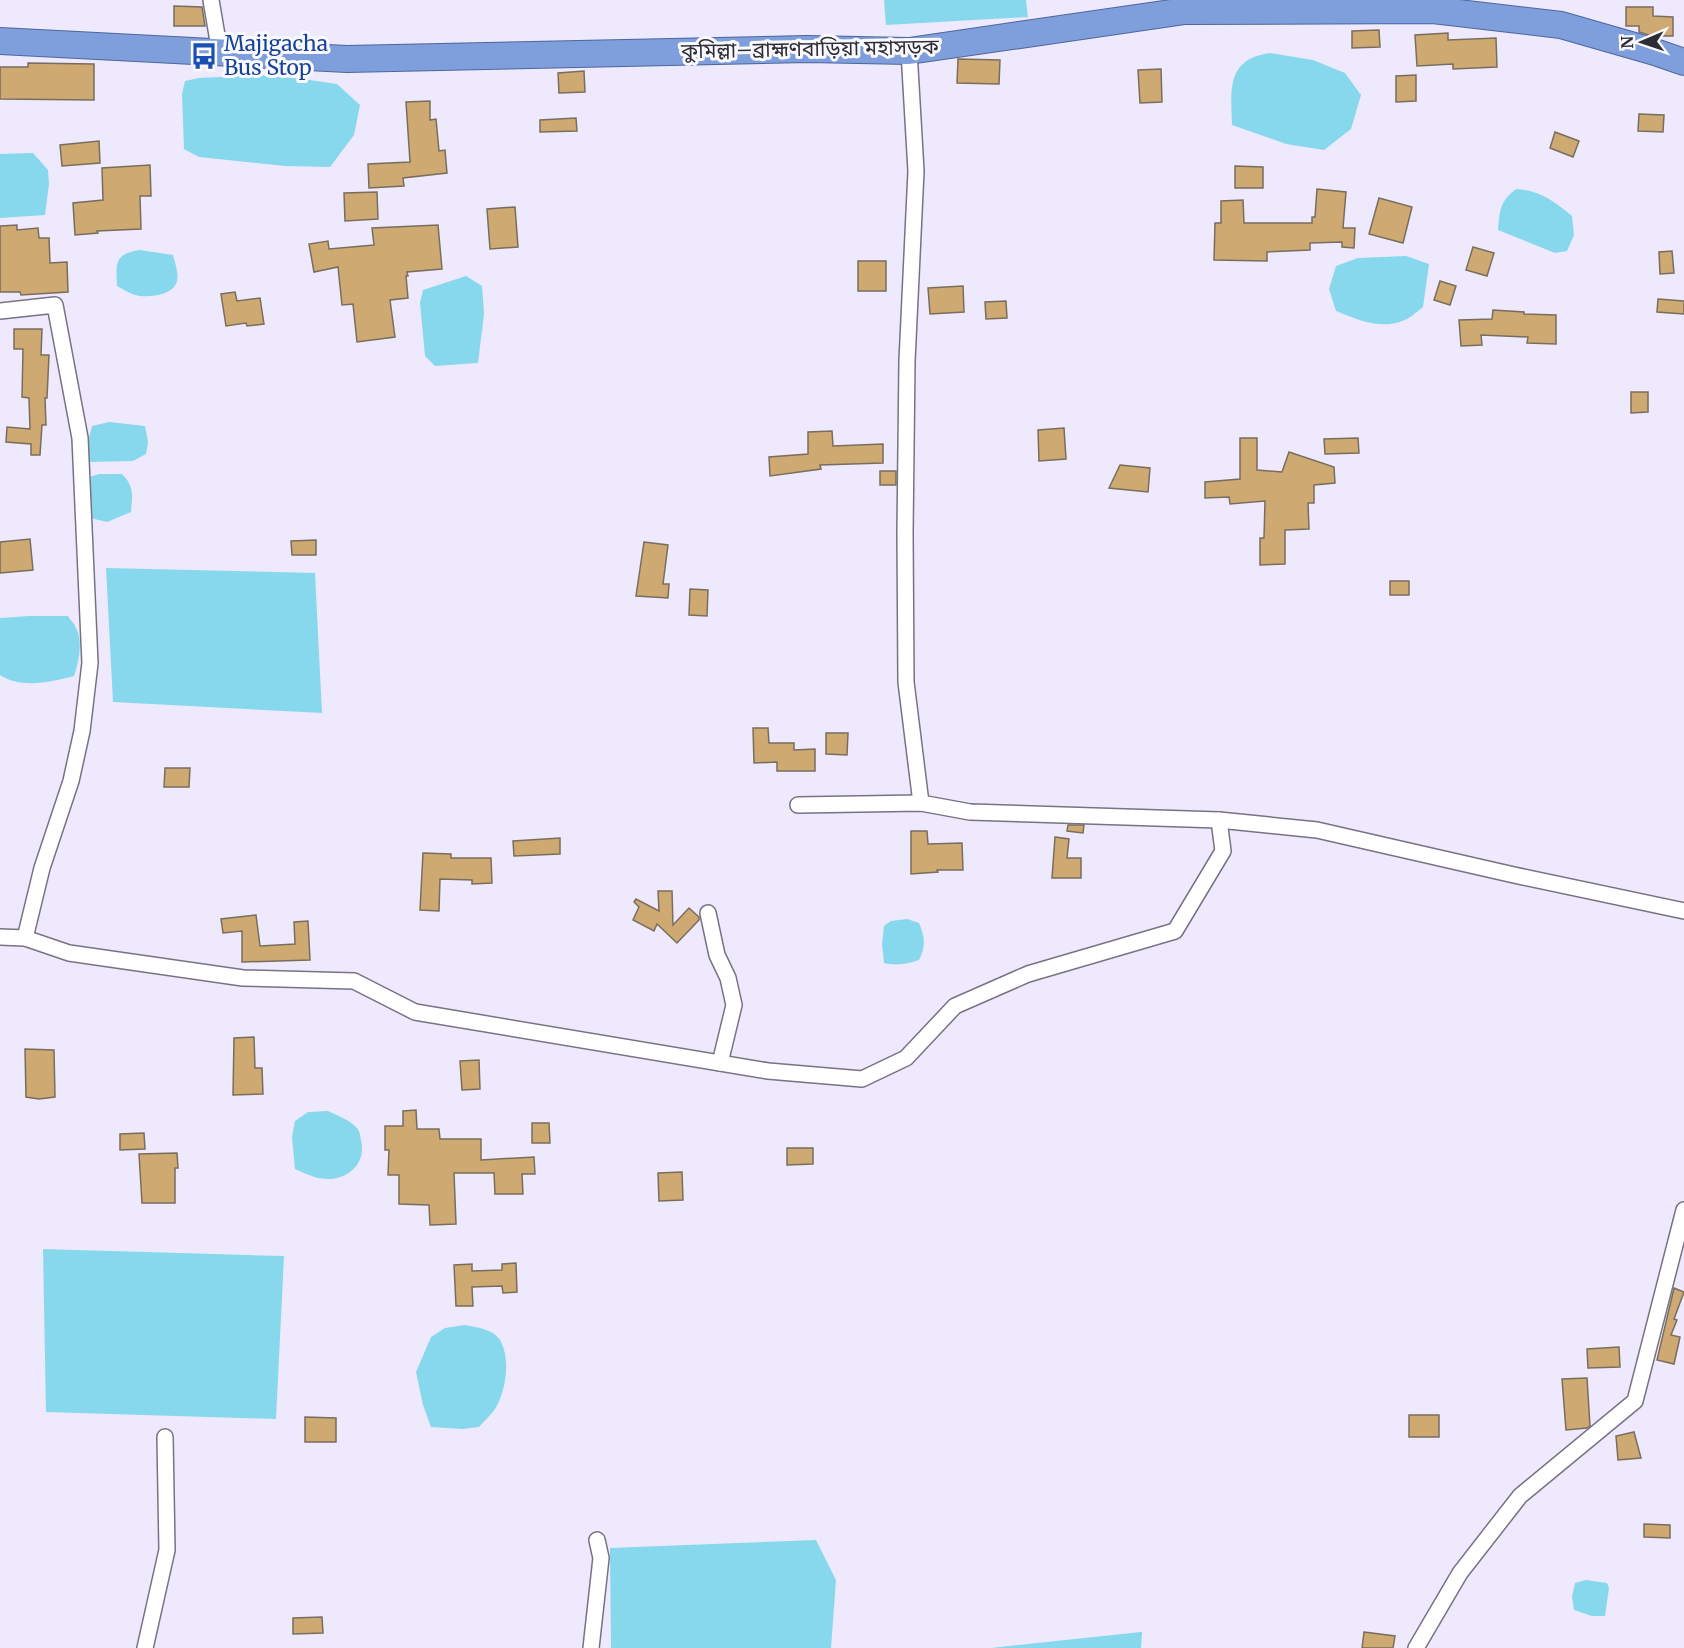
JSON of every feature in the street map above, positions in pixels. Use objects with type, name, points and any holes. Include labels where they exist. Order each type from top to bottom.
[{"type":"highway","name":"কুমিল্লা–ব্রাহ্মণবাড়িয়া মহাসড়ক","points":[[0,41],[346,59],[807,49],[909,51],[1185,11],[1432,5],[1561,25],[1684,62]]},
{"type":"street","points":[[211,0],[220,52]]},
{"type":"street","points":[[909,51],[916,171],[907,361],[906,682],[921,803]]},
{"type":"street","points":[[0,311],[55,305],[80,438],[88,609],[90,663],[82,730],[71,781],[42,868],[25,938]]},
{"type":"street","points":[[798,805],[921,803],[970,812],[1219,820],[1317,830],[1684,911]]},
{"type":"street","points":[[0,937],[25,938],[69,953],[243,978],[354,981],[415,1012],[768,1071],[862,1079],[906,1058],[955,1006],[1028,974],[1175,931],[1223,851],[1219,820]]},
{"type":"street","points":[[708,913],[717,955],[728,978],[734,1005],[720,1063]]},
{"type":"street","points":[[1416,1648],[1460,1573],[1520,1496],[1635,1401],[1684,1210]]},
{"type":"street","points":[[145,1648],[167,1550],[165,1437]]},
{"type":"street","points":[[591,1648],[601,1558],[597,1540]]},
{"type":"water","points":[[884,0],[1026,0],[1028,17],[886,25]]},
{"type":"water","points":[[1270,53],[1313,60],[1345,73],[1361,95],[1351,129],[1324,150],[1286,144],[1232,125],[1232,88],[1238,69],[1256,56]]},
{"type":"water","points":[[259,75],[337,84],[360,105],[354,135],[330,167],[285,166],[199,157],[184,149],[182,94],[185,81],[199,78]]},
{"type":"water","points":[[33,153],[48,170],[49,184],[45,215],[0,218],[0,154]]},
{"type":"water","points":[[1516,189],[1546,197],[1572,216],[1574,235],[1567,251],[1555,253],[1498,230],[1503,203]]},
{"type":"water","points":[[140,250],[173,255],[178,277],[173,288],[163,294],[145,296],[135,295],[117,286],[118,261],[125,254]]},
{"type":"water","points":[[1406,256],[1429,264],[1423,307],[1416,313],[1405,320],[1377,324],[1336,311],[1329,289],[1336,266],[1358,258]]},
{"type":"water","points":[[466,276],[482,286],[484,314],[478,363],[435,366],[425,356],[420,303],[423,290]]},
{"type":"water","points":[[109,422],[145,426],[148,442],[146,454],[133,461],[89,462],[89,438],[92,426]]},
{"type":"water","points":[[99,474],[122,474],[132,492],[131,512],[107,522],[90,518],[88,489],[90,477]]},
{"type":"water","points":[[106,568],[315,573],[322,713],[113,702]]},
{"type":"water","points":[[68,616],[78,634],[80,646],[74,676],[46,682],[26,683],[0,675],[0,618]]},
{"type":"water","points":[[907,919],[919,923],[923,933],[924,946],[919,960],[902,964],[884,963],[882,944],[884,926],[891,921]]},
{"type":"water","points":[[328,1111],[356,1127],[360,1133],[362,1148],[356,1167],[339,1178],[331,1179],[313,1176],[295,1169],[292,1137],[295,1121],[308,1112]]},
{"type":"water","points":[[43,1249],[284,1256],[276,1419],[46,1412]]},
{"type":"water","points":[[465,1325],[489,1331],[500,1340],[505,1356],[506,1375],[499,1402],[479,1427],[462,1429],[431,1427],[423,1405],[416,1372],[431,1337],[445,1328]]},
{"type":"water","points":[[816,1540],[836,1580],[831,1648],[611,1648],[610,1548]]},
{"type":"water","points":[[1586,1580],[1607,1583],[1609,1588],[1605,1616],[1592,1616],[1574,1610],[1572,1597],[1575,1583]]},
{"type":"water","points":[[1141,1632],[1141,1648],[991,1648]]},
{"type":"building","points":[[174,6],[202,7],[205,26],[174,26]]},
{"type":"building","points":[[1626,7],[1653,7],[1653,16],[1673,17],[1673,36],[1652,36],[1639,32],[1639,26],[1626,26]]},
{"type":"building","points":[[1379,30],[1380,47],[1352,48],[1352,31]]},
{"type":"building","points":[[1448,33],[1448,40],[1496,38],[1497,67],[1453,69],[1453,64],[1417,66],[1415,35]]},
{"type":"building","points":[[958,59],[1000,60],[999,84],[957,83]]},
{"type":"building","points":[[28,63],[94,64],[94,100],[0,99],[0,67],[28,67]]},
{"type":"building","points":[[1161,69],[1162,102],[1140,103],[1138,70]]},
{"type":"building","points":[[584,71],[585,92],[559,93],[558,73]]},
{"type":"building","points":[[1416,75],[1416,101],[1396,102],[1396,76]]},
{"type":"building","points":[[430,101],[430,120],[436,119],[439,151],[445,150],[447,173],[403,178],[404,186],[369,188],[368,164],[410,162],[406,102]]},
{"type":"building","points":[[1639,114],[1664,115],[1663,132],[1638,131]]},
{"type":"building","points":[[576,118],[577,131],[540,132],[540,120]]},
{"type":"building","points":[[1555,132],[1579,141],[1573,157],[1550,148]]},
{"type":"building","points":[[99,141],[100,163],[62,166],[60,145]]},
{"type":"building","points":[[150,165],[151,196],[140,196],[141,229],[97,231],[98,233],[75,235],[73,203],[103,200],[102,168]]},
{"type":"building","points":[[1235,166],[1263,167],[1263,188],[1235,188]]},
{"type":"building","points":[[1317,189],[1346,192],[1343,228],[1355,228],[1354,248],[1342,247],[1342,242],[1310,243],[1310,250],[1267,252],[1267,261],[1214,260],[1215,223],[1221,223],[1221,201],[1243,200],[1244,223],[1312,223],[1312,217],[1315,217]]},
{"type":"building","points":[[377,192],[378,219],[345,221],[344,193]]},
{"type":"building","points":[[1379,198],[1412,207],[1403,243],[1369,234]]},
{"type":"building","points":[[515,207],[518,247],[490,249],[487,209]]},
{"type":"building","points":[[17,225],[17,230],[38,228],[39,238],[49,238],[50,263],[67,262],[68,292],[21,295],[20,292],[0,292],[0,226]]},
{"type":"building","points":[[438,225],[442,269],[407,272],[408,298],[390,300],[395,337],[357,342],[353,304],[342,305],[338,267],[314,272],[309,244],[328,241],[329,249],[374,245],[372,228]]},
{"type":"building","points":[[1473,247],[1494,253],[1487,276],[1466,270]]},
{"type":"building","points":[[1672,251],[1674,273],[1660,274],[1659,252]]},
{"type":"building","points":[[858,261],[886,261],[886,291],[858,291]]},
{"type":"building","points":[[1440,281],[1456,286],[1450,305],[1434,300]]},
{"type":"building","points":[[963,286],[964,312],[930,314],[928,288]]},
{"type":"building","points":[[235,292],[237,301],[260,298],[264,324],[247,326],[246,323],[226,326],[221,294]]},
{"type":"building","points":[[1658,299],[1684,301],[1684,314],[1657,312]]},
{"type":"building","points":[[1006,301],[1007,318],[986,319],[985,302]]},
{"type":"building","points":[[1493,310],[1556,315],[1556,344],[1527,343],[1528,337],[1481,335],[1482,345],[1461,346],[1459,320],[1492,319]]},
{"type":"building","points":[[14,329],[42,329],[41,355],[49,355],[47,398],[45,398],[46,425],[42,425],[40,455],[31,455],[31,444],[6,442],[7,427],[30,429],[29,398],[22,397],[23,349],[14,349]]},
{"type":"building","points":[[1631,392],[1648,392],[1648,412],[1631,413]]},
{"type":"building","points":[[1064,428],[1066,459],[1039,461],[1038,430]]},
{"type":"building","points":[[832,431],[833,446],[883,444],[883,463],[820,465],[821,469],[770,476],[769,457],[808,454],[808,432]]},
{"type":"building","points":[[1240,438],[1257,438],[1257,470],[1282,472],[1289,452],[1334,467],[1335,483],[1314,485],[1314,503],[1308,503],[1309,529],[1285,530],[1285,564],[1260,565],[1260,538],[1264,538],[1265,501],[1230,504],[1229,497],[1205,498],[1205,482],[1240,479]]},
{"type":"building","points":[[1358,438],[1359,453],[1325,454],[1324,439]]},
{"type":"building","points":[[1120,465],[1150,468],[1148,492],[1109,488]]},
{"type":"building","points":[[880,471],[896,471],[896,485],[880,485]]},
{"type":"building","points":[[30,539],[33,570],[0,573],[0,542]]},
{"type":"building","points":[[316,540],[316,555],[292,555],[291,541]]},
{"type":"building","points":[[644,542],[668,545],[663,584],[669,584],[668,598],[636,596]]},
{"type":"building","points":[[1390,581],[1409,581],[1409,595],[1390,595]]},
{"type":"building","points":[[690,589],[708,590],[707,616],[689,615]]},
{"type":"building","points":[[753,728],[768,728],[769,743],[794,743],[794,750],[815,749],[815,771],[777,771],[777,762],[754,763]]},
{"type":"building","points":[[826,733],[848,733],[847,755],[826,754]]},
{"type":"building","points":[[165,768],[190,768],[189,787],[164,787]]},
{"type":"building","points":[[1068,825],[1084,825],[1083,833],[1067,831]]},
{"type":"building","points":[[911,831],[927,831],[928,844],[962,843],[963,870],[937,870],[938,872],[911,874]]},
{"type":"building","points":[[1055,837],[1069,839],[1067,858],[1081,858],[1081,878],[1052,878]]},
{"type":"building","points":[[560,838],[560,854],[514,856],[513,841]]},
{"type":"building","points":[[423,853],[451,854],[451,858],[491,858],[492,883],[472,884],[472,880],[440,879],[439,911],[420,910]]},
{"type":"building","points":[[658,891],[672,891],[673,925],[689,908],[699,917],[699,920],[677,943],[657,924],[654,931],[633,920],[639,907],[634,902],[636,899],[659,911]]},
{"type":"building","points":[[256,915],[260,946],[295,944],[294,922],[308,921],[310,960],[242,962],[242,931],[223,933],[221,919]]},
{"type":"building","points":[[254,1037],[255,1068],[262,1068],[263,1094],[233,1095],[234,1038]]},
{"type":"building","points":[[25,1049],[54,1050],[55,1097],[39,1099],[26,1097]]},
{"type":"building","points":[[479,1060],[480,1089],[462,1090],[460,1061]]},
{"type":"building","points":[[416,1110],[417,1129],[439,1129],[440,1139],[481,1139],[481,1160],[534,1157],[535,1174],[522,1174],[523,1194],[495,1194],[494,1173],[454,1173],[456,1224],[430,1225],[429,1205],[399,1204],[399,1175],[388,1175],[389,1150],[385,1150],[385,1126],[403,1126],[403,1111]]},
{"type":"building","points":[[532,1123],[549,1123],[550,1143],[532,1143]]},
{"type":"building","points":[[144,1133],[145,1149],[120,1150],[120,1134]]},
{"type":"building","points":[[787,1148],[813,1148],[813,1164],[787,1165]]},
{"type":"building","points":[[177,1153],[175,1203],[142,1203],[139,1154]]},
{"type":"building","points":[[682,1172],[683,1200],[659,1201],[658,1173]]},
{"type":"building","points":[[516,1263],[517,1292],[503,1293],[502,1286],[472,1287],[473,1306],[456,1306],[454,1265],[472,1264],[472,1271],[502,1270],[502,1264]]},
{"type":"building","points":[[1674,1288],[1684,1292],[1671,1335],[1680,1337],[1674,1364],[1657,1360]]},
{"type":"building","points":[[1619,1347],[1620,1367],[1588,1368],[1587,1349]]},
{"type":"building","points":[[1587,1378],[1590,1426],[1566,1430],[1562,1379]]},
{"type":"building","points":[[1409,1415],[1439,1415],[1439,1437],[1409,1437]]},
{"type":"building","points":[[305,1417],[336,1418],[336,1442],[305,1442]]},
{"type":"building","points":[[1634,1432],[1641,1458],[1618,1460],[1616,1436]]},
{"type":"building","points":[[1644,1524],[1670,1525],[1670,1538],[1644,1537]]},
{"type":"building","points":[[322,1617],[323,1633],[293,1634],[293,1618]]},
{"type":"building","points":[[1364,1632],[1395,1636],[1393,1648],[1362,1648]]},
{"type":"place","name":"Majigacha Bus Stop","points":[[204,56]]}]
